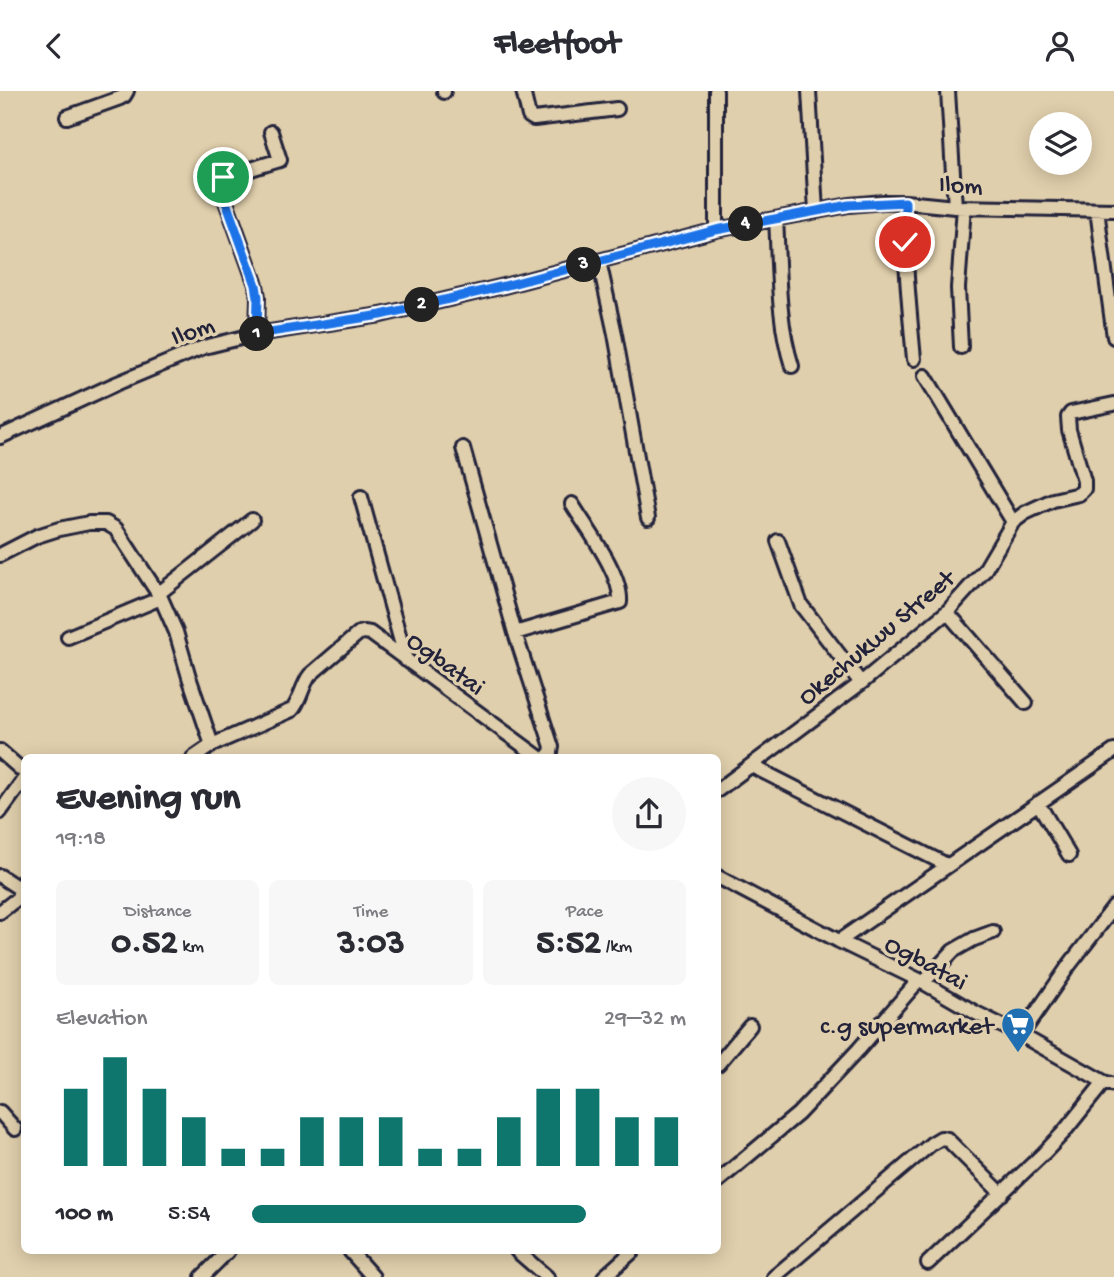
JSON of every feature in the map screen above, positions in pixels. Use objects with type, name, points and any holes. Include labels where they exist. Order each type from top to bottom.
[{"type":"street","points":[[67,117],[124,96],[127,91]]},
{"type":"street","points":[[523,91],[529,116],[534,119],[617,109]]},
{"type":"street","points":[[716,91],[716,230]]},
{"type":"street","points":[[809,91],[816,211]]},
{"type":"street","points":[[948,91],[960,207],[958,288],[961,347]]},
{"type":"street","points":[[257,334],[256,285],[219,179],[280,160],[271,132]]},
{"type":"street","points":[[905,202],[907,282],[914,359]]},
{"type":"street","name":"Ilom","points":[[0,437],[204,347],[257,334],[381,315],[716,230],[867,203],[1114,210]]},
{"type":"street","points":[[1097,210],[1114,337]]},
{"type":"street","points":[[776,219],[783,323],[792,366]]},
{"type":"street","points":[[599,261],[648,518]]},
{"type":"street","points":[[925,376],[1013,522],[1025,513],[1053,500],[1079,494],[1084,489],[1068,417],[1072,413],[1114,404]]},
{"type":"street","points":[[463,448],[515,633],[552,747],[550,754]]},
{"type":"street","points":[[361,496],[406,660]]},
{"type":"street","points":[[515,633],[621,602],[617,583],[606,558],[572,504]]},
{"type":"street","points":[[68,637],[160,596],[252,520]]},
{"type":"street","name":"Okechukwu Street","points":[[721,788],[862,683],[947,612],[985,571],[1013,522]]},
{"type":"street","points":[[0,555],[37,536],[59,529],[89,523],[106,523],[116,529],[160,596],[176,632],[212,745],[199,754]]},
{"type":"street","points":[[778,541],[801,605],[862,683]]},
{"type":"street","points":[[947,612],[1026,703]]},
{"type":"street","name":"Ogbatai","points":[[212,745],[292,710],[310,675],[363,632],[370,633],[535,754]]},
{"type":"street","points":[[0,751],[21,769]]},
{"type":"street","points":[[839,941],[1114,751]]},
{"type":"street","points":[[752,766],[947,865]]},
{"type":"street","points":[[0,812],[21,783]]},
{"type":"street","points":[[1038,803],[1069,855]]},
{"type":"street","points":[[0,876],[21,891]]},
{"type":"street","name":"Ogbatai","points":[[721,879],[921,981],[1109,1084]]},
{"type":"street","points":[[0,912],[21,893]]},
{"type":"street","points":[[1021,1035],[1114,907]]},
{"type":"street","points":[[721,1178],[798,1114],[921,981],[953,951],[993,932]]},
{"type":"street","points":[[721,1060],[750,1026]]},
{"type":"street","points":[[928,1263],[1002,1194],[1109,1084]]},
{"type":"street","points":[[0,1112],[15,1129]]},
{"type":"street","points":[[774,1277],[941,1138],[947,1139],[1002,1194]]},
{"type":"street","points":[[209,1275],[226,1254]]},
{"type":"street","points":[[353,1254],[373,1277]]},
{"type":"street","points":[[520,1254],[547,1277]]},
{"type":"street","points":[[604,1277],[630,1254]]},
{"type":"place","name":"c.g supermarket","points":[[1018,1054]]},
{"type":"route","points":[[223,177],[219,179],[219,183],[256,285],[257,334],[381,315],[504,286],[716,230],[849,205],[905,202],[905,242]]}]
